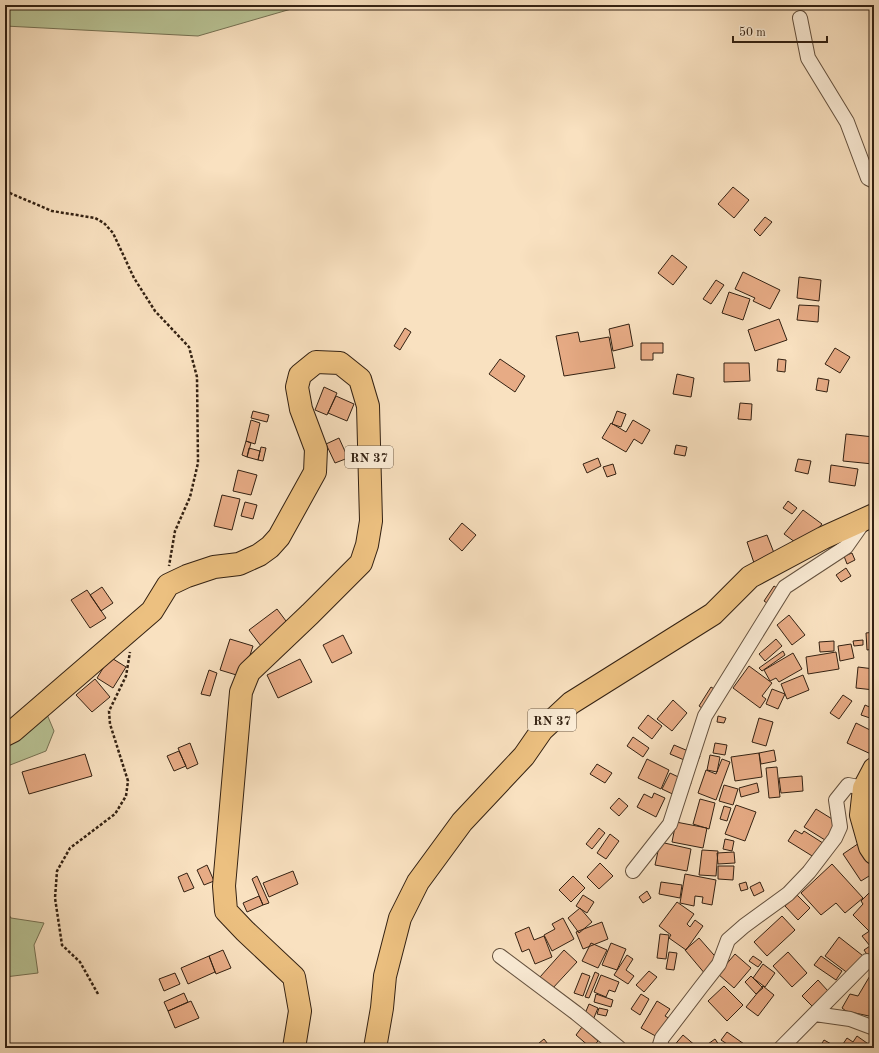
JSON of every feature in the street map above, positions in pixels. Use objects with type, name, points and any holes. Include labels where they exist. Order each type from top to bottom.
[{"type":"main road","name":"RN 37","points":[[168,585],[187,576],[214,567],[239,564],[259,556],[270,547],[278,537],[315,472],[316,449],[301,409],[297,387],[300,374],[316,362],[340,363],[360,379],[368,406],[371,521],[367,545],[361,563],[249,672],[241,692],[224,886],[226,910],[245,931],[294,977],[300,1011],[294,1048]]},
{"type":"main road","name":"RN 37","points":[[375,1048],[382,1008],[385,976],[400,918],[418,882],[462,822],[524,756],[542,730],[570,703],[713,614],[750,577],[823,538],[870,517]]},
{"type":"main road","points":[[5,735],[13,731],[152,611],[168,585]]},
{"type":"main road","points":[[873,849],[861,815],[864,788],[874,769]]},
{"type":"street","points":[[800,18],[808,58],[847,122],[868,178],[874,181]]},
{"type":"street","points":[[633,871],[670,824],[705,716],[785,587],[846,548],[870,517]]},
{"type":"street","points":[[659,1048],[662,1038],[719,964],[728,940],[744,926],[788,894],[809,872],[835,838],[840,827],[836,800],[848,785],[864,788]]},
{"type":"street","points":[[500,956],[576,1013],[618,1048]]},
{"type":"street","points":[[781,1048],[868,961]]},
{"type":"street","points":[[815,1014],[850,1019],[874,1028]]},
{"type":"path","points":[[5,191],[52,211],[95,218],[104,222],[113,233],[134,278],[155,310],[189,347],[197,376],[198,463],[190,497],[175,532],[170,560],[168,585]]},
{"type":"path","points":[[98,994],[80,962],[62,944],[55,898],[57,871],[70,848],[115,814],[126,796],[128,781],[110,724],[109,711],[126,676],[130,648]]},
{"type":"green space","points":[[5,5],[305,5],[198,36],[5,26]]},
{"type":"green space","points":[[46,712],[54,731],[46,751],[5,767],[5,745]]},
{"type":"green space","points":[[5,909],[11,918],[44,923],[34,945],[38,973],[5,977]]},
{"type":"building","points":[[733,187],[749,200],[734,218],[718,204]]},
{"type":"building","points":[[765,217],[772,222],[760,236],[754,230]]},
{"type":"building","points":[[672,255],[687,267],[673,285],[658,273]]},
{"type":"building","points":[[743,272],[780,290],[770,309],[753,301],[755,298],[735,289]]},
{"type":"building","points":[[799,277],[821,280],[819,301],[797,298]]},
{"type":"building","points":[[716,280],[724,285],[711,304],[703,299]]},
{"type":"building","points":[[729,292],[750,299],[743,320],[722,313]]},
{"type":"building","points":[[799,305],[819,306],[818,322],[797,320]]},
{"type":"building","points":[[779,319],[787,340],[755,351],[748,330]]},
{"type":"building","points":[[629,324],[633,346],[613,351],[609,329]]},
{"type":"building","points":[[405,328],[411,332],[400,350],[394,346]]},
{"type":"building","points":[[578,332],[580,342],[609,337],[615,368],[564,376],[556,336]]},
{"type":"building","points":[[641,343],[663,343],[663,353],[653,353],[653,360],[641,360]]},
{"type":"building","points":[[835,348],[850,357],[840,373],[825,364]]},
{"type":"building","points":[[500,359],[525,376],[515,392],[489,374]]},
{"type":"building","points":[[778,359],[786,360],[785,372],[777,371]]},
{"type":"building","points":[[724,363],[749,363],[750,381],[724,382]]},
{"type":"building","points":[[677,374],[694,378],[691,397],[673,394]]},
{"type":"building","points":[[818,378],[829,380],[827,392],[816,390]]},
{"type":"building","points":[[324,387],[337,393],[327,415],[315,410]]},
{"type":"building","points":[[336,396],[354,404],[347,421],[328,413]]},
{"type":"building","points":[[740,403],[752,404],[751,420],[738,419]]},
{"type":"building","points":[[253,411],[269,415],[267,422],[251,418]]},
{"type":"building","points":[[617,411],[626,414],[621,427],[612,424]]},
{"type":"building","points":[[251,420],[260,423],[255,444],[246,441]]},
{"type":"building","points":[[633,420],[650,430],[642,444],[634,439],[626,452],[602,438],[611,423],[626,432]]},
{"type":"building","points":[[846,434],[874,437],[873,464],[843,461]]},
{"type":"building","points":[[339,438],[348,458],[335,463],[326,444]]},
{"type":"building","points":[[246,441],[251,443],[247,457],[242,455]]},
{"type":"building","points":[[676,445],[687,447],[685,456],[674,454]]},
{"type":"building","points":[[261,447],[266,448],[263,461],[258,460]]},
{"type":"building","points":[[249,448],[260,451],[258,460],[247,457]]},
{"type":"building","points":[[598,458],[601,466],[587,473],[583,464]]},
{"type":"building","points":[[798,459],[811,461],[808,474],[795,471]]},
{"type":"building","points":[[613,464],[616,474],[607,477],[603,467]]},
{"type":"building","points":[[831,465],[858,469],[855,486],[829,482]]},
{"type":"building","points":[[238,470],[257,475],[251,495],[233,491]]},
{"type":"building","points":[[222,495],[240,499],[232,530],[214,526]]},
{"type":"building","points":[[788,501],[797,508],[792,514],[783,508]]},
{"type":"building","points":[[245,502],[257,505],[253,519],[241,516]]},
{"type":"building","points":[[803,510],[822,524],[810,540],[799,545],[784,534]]},
{"type":"building","points":[[462,523],[476,535],[462,551],[449,539]]},
{"type":"building","points":[[767,535],[776,558],[755,566],[747,542]]},
{"type":"building","points":[[852,553],[855,560],[847,564],[844,556]]},
{"type":"building","points":[[846,568],[851,576],[841,582],[836,575]]},
{"type":"building","points":[[774,586],[786,594],[776,609],[764,601]]},
{"type":"building","points":[[102,587],[113,603],[101,611],[90,595]]},
{"type":"building","points":[[87,590],[106,618],[90,628],[71,600]]},
{"type":"building","points":[[277,609],[289,625],[261,646],[249,630]]},
{"type":"building","points":[[789,615],[805,635],[792,645],[777,625]]},
{"type":"building","points":[[874,632],[874,649],[867,650],[866,633]]},
{"type":"building","points":[[343,635],[352,653],[332,663],[323,645]]},
{"type":"building","points":[[230,639],[253,646],[243,677],[220,670]]},
{"type":"building","points":[[776,639],[782,646],[765,661],[759,654]]},
{"type":"building","points":[[863,640],[863,645],[854,646],[853,641]]},
{"type":"building","points":[[834,641],[834,651],[820,652],[819,642]]},
{"type":"building","points":[[851,644],[854,658],[840,661],[838,646]]},
{"type":"building","points":[[783,651],[785,655],[762,671],[759,668]]},
{"type":"building","points":[[836,652],[839,669],[808,674],[806,657]]},
{"type":"building","points":[[793,653],[802,669],[779,682],[776,678],[770,681],[764,670]]},
{"type":"building","points":[[110,657],[126,667],[113,688],[97,678]]},
{"type":"building","points":[[300,659],[312,682],[278,698],[267,675]]},
{"type":"building","points":[[749,666],[772,683],[762,696],[766,699],[760,708],[733,688]]},
{"type":"building","points":[[858,667],[874,669],[874,690],[856,688]]},
{"type":"building","points":[[209,670],[217,673],[210,696],[201,694]]},
{"type":"building","points":[[803,675],[809,690],[787,699],[781,684]]},
{"type":"building","points":[[95,679],[110,697],[92,712],[76,695]]},
{"type":"building","points":[[711,687],[721,693],[709,713],[699,706]]},
{"type":"building","points":[[772,689],[785,694],[778,709],[766,704]]},
{"type":"building","points":[[843,695],[852,701],[839,719],[830,713]]},
{"type":"building","points":[[673,700],[687,713],[672,731],[657,719]]},
{"type":"building","points":[[865,705],[874,709],[870,718],[861,715]]},
{"type":"building","points":[[872,710],[874,711],[874,726],[870,726]]},
{"type":"building","points":[[648,715],[662,726],[652,739],[638,728]]},
{"type":"building","points":[[718,716],[726,718],[724,723],[717,722]]},
{"type":"building","points":[[759,718],[773,722],[766,746],[752,742]]},
{"type":"building","points":[[856,723],[874,732],[873,755],[847,743]]},
{"type":"building","points":[[633,737],[649,748],[643,757],[627,746]]},
{"type":"building","points":[[190,743],[198,764],[187,769],[178,748]]},
{"type":"building","points":[[715,743],[727,745],[725,755],[713,753]]},
{"type":"building","points":[[674,745],[700,756],[696,765],[670,754]]},
{"type":"building","points":[[774,750],[776,761],[761,764],[759,753]]},
{"type":"building","points":[[179,751],[186,766],[174,771],[167,756]]},
{"type":"building","points":[[759,753],[762,777],[735,781],[731,757]]},
{"type":"building","points":[[85,754],[92,776],[29,794],[22,772]]},
{"type":"building","points":[[710,755],[720,757],[717,772],[707,770]]},
{"type":"building","points":[[647,759],[669,770],[661,789],[638,778]]},
{"type":"building","points":[[722,759],[730,762],[716,800],[698,793],[706,770],[716,774]]},
{"type":"building","points":[[597,764],[612,773],[605,783],[590,774]]},
{"type":"building","points":[[777,767],[780,797],[769,798],[766,768]]},
{"type":"building","points":[[670,773],[691,783],[683,799],[662,789]]},
{"type":"building","points":[[802,776],[803,791],[781,793],[779,778]]},
{"type":"building","points":[[757,783],[759,792],[741,797],[739,788]]},
{"type":"building","points":[[724,785],[738,789],[733,805],[719,801]]},
{"type":"building","points":[[654,793],[665,798],[656,817],[637,807],[644,794],[652,798]]},
{"type":"building","points":[[619,798],[628,806],[619,816],[610,808]]},
{"type":"building","points":[[700,799],[715,803],[709,829],[693,824]]},
{"type":"building","points":[[736,805],[756,812],[745,841],[725,834]]},
{"type":"building","points":[[724,806],[731,808],[727,821],[720,819]]},
{"type":"building","points":[[816,809],[837,822],[825,840],[804,827]]},
{"type":"building","points":[[676,822],[707,828],[703,848],[672,842]]},
{"type":"building","points":[[599,828],[605,833],[592,849],[586,844]]},
{"type":"building","points":[[795,830],[802,834],[804,831],[826,845],[817,859],[788,841]]},
{"type":"building","points":[[610,834],[619,841],[606,859],[597,853]]},
{"type":"building","points":[[725,839],[734,841],[732,851],[723,849]]},
{"type":"building","points":[[865,839],[874,853],[874,873],[861,881],[843,854]]},
{"type":"building","points":[[660,842],[691,849],[687,871],[655,865]]},
{"type":"building","points":[[702,850],[718,851],[716,876],[699,875]]},
{"type":"building","points":[[734,852],[735,863],[718,864],[717,853]]},
{"type":"building","points":[[600,863],[613,876],[599,889],[587,877]]},
{"type":"building","points":[[832,864],[863,898],[845,913],[836,903],[821,915],[801,893]]},
{"type":"building","points":[[207,865],[214,881],[204,885],[197,870]]},
{"type":"building","points":[[718,866],[734,866],[733,880],[718,879]]},
{"type":"building","points":[[293,871],[298,884],[269,897],[263,883]]},
{"type":"building","points":[[187,873],[194,888],[184,892],[178,877]]},
{"type":"building","points":[[685,874],[716,880],[712,905],[702,903],[703,897],[695,896],[694,906],[680,903]]},
{"type":"building","points":[[257,876],[269,903],[263,905],[252,879]]},
{"type":"building","points":[[573,876],[585,888],[571,902],[559,890]]},
{"type":"building","points":[[661,882],[682,885],[680,898],[659,894]]},
{"type":"building","points":[[746,882],[748,889],[741,891],[739,884]]},
{"type":"building","points":[[760,882],[764,891],[754,896],[750,887]]},
{"type":"building","points":[[647,891],[651,898],[643,903],[639,897]]},
{"type":"building","points":[[871,891],[874,894],[874,926],[869,931],[853,915],[863,904],[861,901]]},
{"type":"building","points":[[583,895],[594,902],[587,913],[576,906]]},
{"type":"building","points":[[797,895],[810,908],[798,920],[785,906]]},
{"type":"building","points":[[259,896],[263,905],[247,912],[243,903]]},
{"type":"building","points":[[677,902],[694,914],[687,924],[690,927],[695,920],[703,926],[686,950],[669,938],[671,935],[659,926]]},
{"type":"building","points":[[580,908],[592,922],[579,933],[568,918]]},
{"type":"building","points":[[782,916],[795,930],[767,956],[754,942]]},
{"type":"building","points":[[563,918],[574,939],[552,951],[544,935],[555,929],[552,924]]},
{"type":"building","points":[[602,922],[608,939],[583,949],[576,932]]},
{"type":"building","points":[[529,927],[534,940],[544,936],[552,957],[535,964],[529,949],[522,952],[515,933]]},
{"type":"building","points":[[874,928],[874,951],[868,956],[864,950],[870,946],[862,936]]},
{"type":"building","points":[[660,934],[669,935],[666,959],[657,958]]},
{"type":"building","points":[[839,937],[867,959],[853,977],[825,956]]},
{"type":"building","points":[[699,938],[721,963],[706,975],[685,950]]},
{"type":"building","points":[[591,943],[607,950],[598,968],[582,961]]},
{"type":"building","points":[[611,943],[626,949],[617,970],[602,965]]},
{"type":"building","points":[[223,950],[231,968],[216,974],[209,956]]},
{"type":"building","points":[[564,950],[577,962],[552,989],[540,977]]},
{"type":"building","points":[[669,952],[677,953],[674,970],[666,969]]},
{"type":"building","points":[[788,952],[807,973],[792,987],[773,966]]},
{"type":"building","points":[[735,954],[751,968],[734,988],[718,974]]},
{"type":"building","points":[[627,955],[633,959],[626,970],[634,976],[628,984],[614,975]]},
{"type":"building","points":[[209,956],[215,972],[188,984],[181,968]]},
{"type":"building","points":[[753,956],[762,962],[758,967],[749,961]]},
{"type":"building","points":[[821,956],[842,971],[836,980],[814,965]]},
{"type":"building","points":[[763,964],[775,973],[765,987],[753,978]]},
{"type":"building","points":[[874,969],[874,1019],[869,1016],[846,1011],[842,1008],[850,994],[858,996]]},
{"type":"building","points":[[649,971],[657,977],[644,992],[636,985]]},
{"type":"building","points":[[595,972],[599,974],[589,998],[585,997]]},
{"type":"building","points":[[175,973],[180,984],[164,991],[159,979]]},
{"type":"building","points":[[582,973],[590,976],[583,996],[574,993]]},
{"type":"building","points":[[601,975],[619,982],[615,992],[609,990],[606,997],[594,992]]},
{"type":"building","points":[[751,976],[763,988],[756,994],[745,982]]},
{"type":"building","points":[[818,980],[828,991],[812,1006],[802,996]]},
{"type":"building","points":[[724,986],[743,1005],[727,1021],[708,1001]]},
{"type":"building","points":[[763,986],[774,995],[758,1016],[746,1007]]},
{"type":"building","points":[[184,993],[188,1002],[168,1011],[164,1002]]},
{"type":"building","points":[[596,994],[613,1000],[611,1007],[594,1002]]},
{"type":"building","points":[[641,994],[649,999],[640,1015],[631,1009]]},
{"type":"building","points":[[191,1001],[199,1018],[175,1028],[168,1011]]},
{"type":"building","points":[[657,1001],[670,1009],[665,1016],[672,1020],[661,1039],[641,1028]]},
{"type":"building","points":[[589,1004],[598,1008],[593,1020],[584,1016]]},
{"type":"building","points":[[599,1008],[608,1010],[606,1016],[597,1014]]},
{"type":"building","points":[[582,1027],[598,1041],[592,1048],[576,1035]]},
{"type":"building","points":[[727,1032],[744,1044],[741,1048],[733,1048],[721,1040]]},
{"type":"building","points":[[683,1035],[697,1047],[697,1048],[672,1048]]},
{"type":"building","points":[[857,1036],[874,1048],[852,1048],[849,1046],[848,1048],[843,1044],[847,1038],[853,1042]]},
{"type":"building","points":[[544,1039],[551,1048],[533,1048]]},
{"type":"building","points":[[715,1039],[721,1048],[710,1048],[708,1044]]},
{"type":"building","points":[[824,1040],[833,1045],[832,1048],[819,1048]]}]
